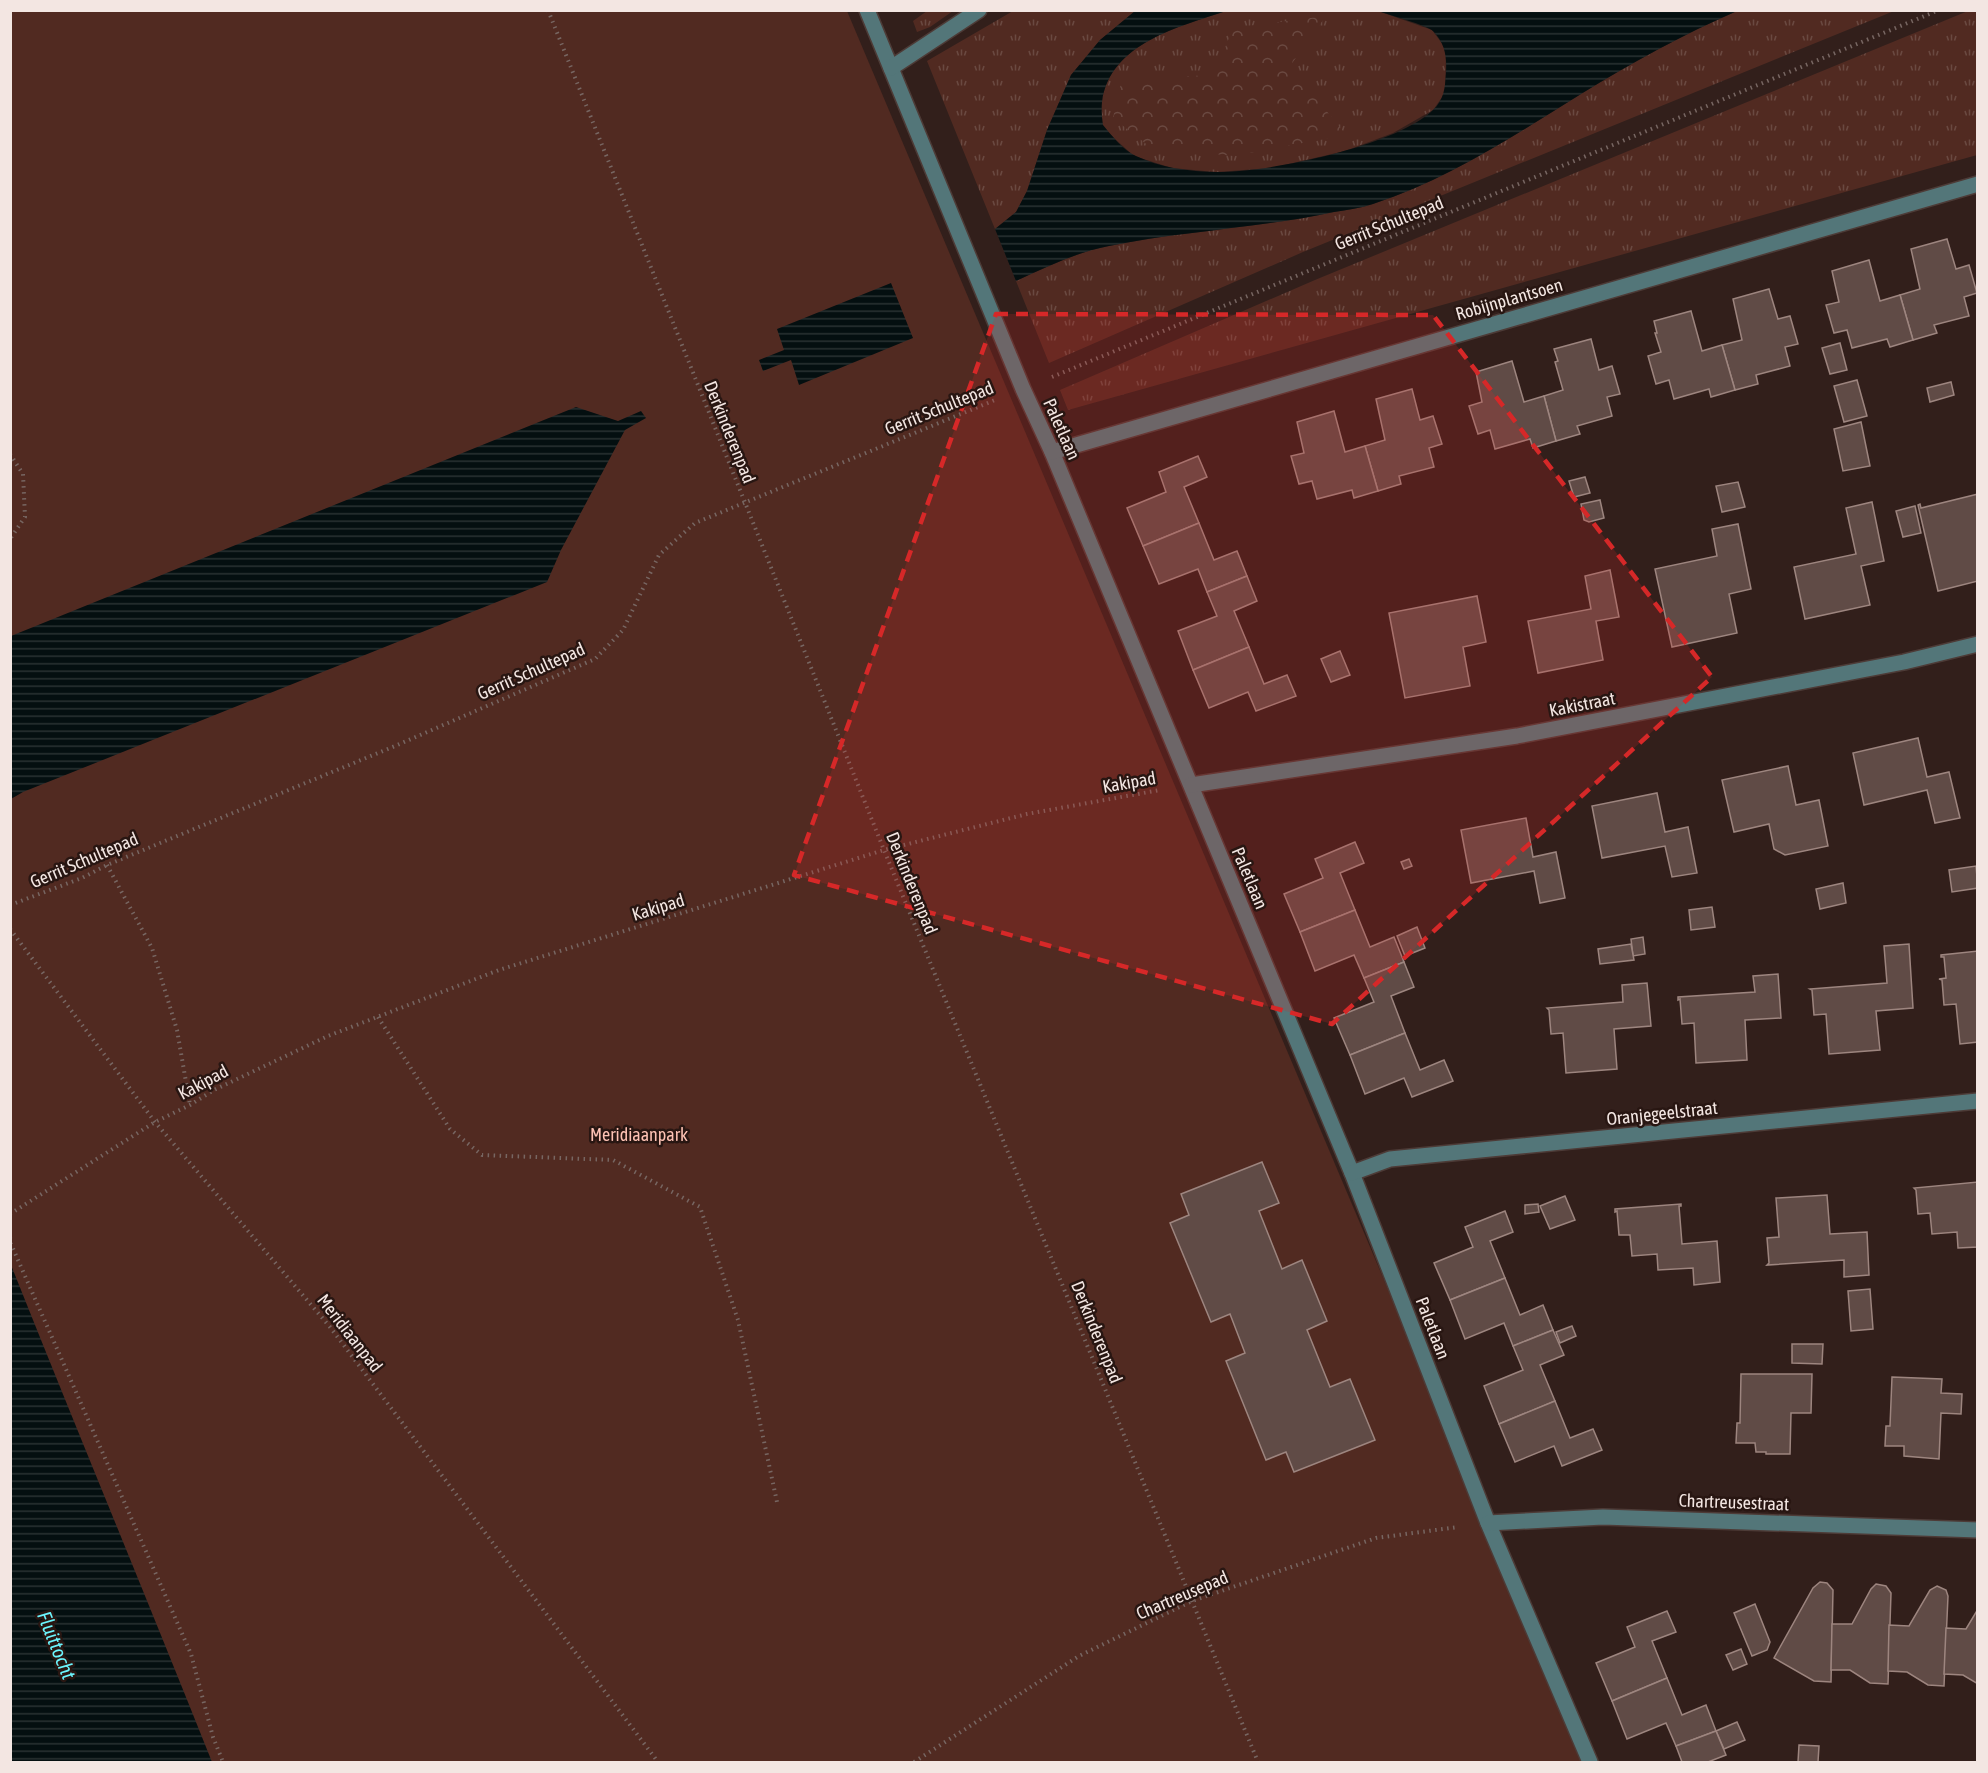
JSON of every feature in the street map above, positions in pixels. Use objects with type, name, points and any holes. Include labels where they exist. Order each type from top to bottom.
[{"type":"street","name":"Paletlaan","points":[[867,10],[1023,389],[1052,452],[1352,1173],[1488,1523],[1590,1762]]},
{"type":"street","points":[[891,68],[979,10]]},
{"type":"street","name":"Robijnplantsoen","points":[[1052,452],[1977,184]]},
{"type":"street","name":"Kakistraat","points":[[1191,785],[1517,736],[1904,662],[1977,644]]},
{"type":"street","name":"Oranjegeelstraat","points":[[1352,1173],[1390,1159],[1977,1101]]},
{"type":"street","name":"Chartreusestraat","points":[[1488,1523],[1603,1517],[1977,1530]]},
{"type":"path","name":"Derkinderenpad","points":[[548,10],[884,850],[1258,1762]]},
{"type":"path","name":"Gerrit Schultepad","points":[[10,905],[82,878],[108,865],[384,751],[595,658],[623,630],[658,555],[695,523],[1939,10]]},
{"type":"path","points":[[10,454],[23,474],[25,517],[10,539]]},
{"type":"path","name":"Kakipad","points":[[10,1214],[155,1122],[214,1090],[328,1036],[500,970],[884,850],[1027,814],[1191,785]]},
{"type":"path","points":[[108,865],[152,948],[177,1030],[190,1105]]},
{"type":"path","name":"Meridiaanpad","points":[[10,929],[155,1122],[330,1327],[658,1762]]},
{"type":"path","points":[[377,1017],[450,1129],[482,1155],[613,1160],[700,1207],[738,1320],[777,1502]]},
{"type":"path","points":[[10,1237],[11,1244],[191,1654],[213,1737],[224,1762]]},
{"type":"path","name":"Chartreusepad","points":[[914,1762],[1079,1656],[1192,1601],[1376,1538],[1488,1523]]},
{"type":"highlighted area","points":[[996,314],[1433,315],[1712,677],[1332,1024],[794,875]]},
{"type":"green space","name":"Meridiaanpark","points":[[11,11],[847,11],[1588,1762],[174,1762],[11,1339]]},
{"type":"green space","points":[[927,11],[953,11],[930,27],[917,32],[913,21]]},
{"type":"green space","points":[[1013,11],[1135,11],[1100,40],[1071,75],[1047,130],[1027,191],[1016,212],[995,229],[927,61]]},
{"type":"green space","points":[[1226,11],[1378,11],[1432,30],[1446,49],[1445,93],[1433,110],[1393,133],[1345,151],[1271,168],[1216,172],[1172,168],[1134,156],[1102,125],[1102,102],[1108,82],[1118,65],[1132,51],[1149,40]]},
{"type":"green space","points":[[1737,11],[1894,11],[1303,252],[1049,363],[1016,281],[1062,260],[1097,249],[1364,207],[1401,194],[1481,155],[1638,60]]},
{"type":"green space","points":[[1968,11],[1977,11],[1977,155],[1068,410],[1060,390],[1315,280]]},
{"type":"green space","points":[[1326,16],[1290,66],[1346,135],[1233,156],[1150,147],[1113,118],[1122,79],[1214,75],[1233,28]]},
{"type":"water","points":[[1135,11],[1226,11],[1168,31],[1132,51],[1118,65],[1108,82],[1102,105],[1103,125],[1131,153],[1165,166],[1216,172],[1266,168],[1362,146],[1415,123],[1433,110],[1442,98],[1445,84],[1446,67],[1443,45],[1433,31],[1378,11],[1737,11],[1638,60],[1481,155],[1401,194],[1364,207],[1097,249],[1062,260],[1016,281],[995,229],[1016,212],[1027,191],[1047,130],[1071,75],[1100,40]]},
{"type":"water","points":[[891,283],[913,338],[799,385],[791,360],[763,371],[759,360],[784,350],[777,329]]},
{"type":"water","points":[[576,407],[618,421],[641,411],[646,418],[625,430],[561,550],[547,582],[23,792],[11,799],[11,636]]},
{"type":"water","name":"Fluittocht","points":[[11,1265],[61,1389],[212,1762],[11,1762]]},
{"type":"building","points":[[1947,239],[1956,269],[1969,265],[1977,293],[1964,297],[1969,316],[1934,325],[1937,333],[1913,340],[1900,295],[1920,289],[1911,249]]},
{"type":"building","points":[[1869,260],[1880,301],[1900,295],[1913,340],[1890,347],[1887,339],[1852,348],[1847,330],[1834,333],[1826,305],[1839,302],[1832,271]]},
{"type":"building","points":[[1769,289],[1778,319],[1790,316],[1798,344],[1785,347],[1790,366],[1756,375],[1758,384],[1735,390],[1722,345],[1742,340],[1733,299]]},
{"type":"building","points":[[1691,311],[1702,351],[1722,345],[1735,390],[1711,397],[1709,389],[1674,399],[1669,380],[1656,384],[1648,356],[1661,352],[1654,321]]},
{"type":"building","points":[[1591,339],[1599,370],[1612,366],[1620,394],[1607,397],[1612,416],[1577,426],[1580,434],[1556,441],[1544,396],[1563,390],[1555,362],[1558,361],[1554,349]]},
{"type":"building","points":[[1840,343],[1847,370],[1830,374],[1822,348]]},
{"type":"building","points":[[1512,361],[1524,402],[1544,396],[1556,441],[1533,448],[1530,439],[1495,449],[1490,430],[1478,434],[1469,406],[1482,402],[1476,372]]},
{"type":"building","points":[[1857,380],[1867,416],[1844,422],[1834,386]]},
{"type":"building","points":[[1951,382],[1954,395],[1930,402],[1927,388]]},
{"type":"building","points":[[1412,389],[1420,420],[1433,416],[1442,444],[1429,448],[1434,467],[1399,476],[1401,484],[1378,491],[1365,446],[1385,440],[1376,399]]},
{"type":"building","points":[[1334,411],[1345,452],[1365,446],[1378,491],[1354,498],[1352,490],[1317,499],[1312,481],[1299,484],[1291,456],[1304,453],[1297,422]]},
{"type":"building","points":[[1861,422],[1870,466],[1843,471],[1834,429]]},
{"type":"building","points":[[1198,456],[1207,477],[1184,487],[1199,523],[1143,546],[1127,508],[1166,492],[1159,472]]},
{"type":"building","points":[[1585,477],[1590,493],[1574,497],[1569,481]]},
{"type":"building","points":[[1738,482],[1745,507],[1722,512],[1716,486]]},
{"type":"building","points":[[1978,494],[1978,581],[1938,591],[1918,505],[1920,504],[1921,508]]},
{"type":"building","points":[[1600,500],[1604,518],[1589,522],[1584,520],[1581,504]]},
{"type":"building","points":[[1872,502],[1884,561],[1861,566],[1870,605],[1805,619],[1794,567],[1856,554],[1846,508]]},
{"type":"building","points":[[1915,506],[1921,533],[1903,537],[1896,511]]},
{"type":"building","points":[[1199,523],[1214,560],[1237,551],[1247,576],[1207,592],[1198,569],[1159,584],[1143,546]]},
{"type":"building","points":[[1738,524],[1751,589],[1729,594],[1737,633],[1672,647],[1655,569],[1717,556],[1712,529]]},
{"type":"building","points":[[1610,570],[1619,617],[1596,621],[1603,660],[1538,673],[1528,621],[1591,609],[1585,576]]},
{"type":"building","points":[[1247,576],[1257,601],[1234,611],[1249,647],[1193,670],[1178,631],[1217,616],[1207,592]]},
{"type":"building","points":[[1477,596],[1486,642],[1463,647],[1470,686],[1405,698],[1389,613]]},
{"type":"building","points":[[1249,647],[1264,684],[1287,675],[1296,696],[1256,711],[1248,692],[1209,708],[1193,670]]},
{"type":"building","points":[[1340,651],[1350,675],[1331,682],[1321,659]]},
{"type":"building","points":[[1918,738],[1927,777],[1949,772],[1960,818],[1935,823],[1927,790],[1864,805],[1853,753]]},
{"type":"building","points":[[1788,766],[1796,805],[1819,800],[1828,846],[1785,855],[1774,849],[1769,824],[1734,832],[1722,780]]},
{"type":"building","points":[[1657,793],[1665,832],[1688,827],[1697,873],[1672,877],[1665,846],[1602,858],[1592,806]]},
{"type":"building","points":[[1526,818],[1533,857],[1556,852],[1565,898],[1540,903],[1534,871],[1471,883],[1461,830]]},
{"type":"building","points":[[1355,842],[1364,863],[1340,873],[1355,910],[1300,932],[1284,894],[1323,878],[1315,859]]},
{"type":"building","points":[[1409,859],[1412,866],[1404,869],[1401,862]]},
{"type":"building","points":[[1976,866],[1978,888],[1952,892],[1949,870]]},
{"type":"building","points":[[1843,883],[1846,903],[1820,909],[1816,889]]},
{"type":"building","points":[[1712,907],[1715,927],[1691,930],[1689,910]]},
{"type":"building","points":[[1355,910],[1370,947],[1394,937],[1404,962],[1364,978],[1354,955],[1315,971],[1300,932]]},
{"type":"building","points":[[1417,927],[1425,948],[1405,956],[1397,936]]},
{"type":"building","points":[[1643,937],[1645,954],[1633,956],[1631,939]]},
{"type":"building","points":[[1631,944],[1634,960],[1600,964],[1598,949]]},
{"type":"building","points":[[1909,944],[1913,1008],[1876,1011],[1880,1050],[1829,1054],[1826,1014],[1814,1015],[1812,990],[1810,989],[1887,983],[1884,946]]},
{"type":"building","points":[[1978,951],[1978,1042],[1960,1044],[1956,1004],[1944,1005],[1942,980],[1939,979],[1946,978],[1944,957],[1941,955]]},
{"type":"building","points":[[1404,962],[1414,987],[1391,996],[1405,1033],[1350,1055],[1334,1018],[1374,1002],[1364,978]]},
{"type":"building","points":[[1778,974],[1781,1018],[1745,1020],[1747,1060],[1696,1063],[1694,1023],[1682,1024],[1678,997],[1755,992],[1753,976]]},
{"type":"building","points":[[1647,983],[1651,1026],[1614,1029],[1617,1069],[1566,1073],[1563,1033],[1551,1034],[1547,1008],[1623,1002],[1622,985]]},
{"type":"building","points":[[1405,1033],[1420,1070],[1444,1060],[1453,1081],[1412,1097],[1404,1078],[1365,1094],[1350,1055]]},
{"type":"building","points":[[1262,1162],[1279,1203],[1259,1211],[1282,1269],[1302,1260],[1327,1321],[1307,1330],[1330,1387],[1350,1379],[1375,1440],[1294,1472],[1286,1452],[1266,1460],[1226,1361],[1245,1353],[1230,1314],[1211,1322],[1170,1223],[1189,1215],[1181,1194]]},
{"type":"building","points":[[1978,1182],[1978,1247],[1958,1248],[1957,1232],[1932,1234],[1930,1213],[1918,1214],[1914,1188]]},
{"type":"building","points":[[1827,1195],[1830,1234],[1867,1232],[1869,1275],[1844,1277],[1844,1260],[1767,1265],[1769,1263],[1767,1238],[1779,1237],[1776,1198]]},
{"type":"building","points":[[1565,1196],[1575,1220],[1550,1229],[1540,1206]]},
{"type":"building","points":[[1538,1204],[1539,1212],[1525,1214],[1525,1205]]},
{"type":"building","points":[[1681,1204],[1679,1206],[1682,1244],[1717,1241],[1720,1282],[1694,1285],[1693,1268],[1658,1270],[1657,1254],[1632,1256],[1630,1235],[1619,1235],[1615,1209]]},
{"type":"building","points":[[1505,1211],[1513,1232],[1490,1241],[1505,1278],[1450,1300],[1434,1263],[1473,1247],[1465,1227]]},
{"type":"building","points":[[1505,1278],[1520,1315],[1543,1305],[1553,1330],[1513,1346],[1504,1323],[1465,1339],[1450,1300]]},
{"type":"building","points":[[1870,1289],[1873,1329],[1851,1331],[1848,1291]]},
{"type":"building","points":[[1572,1326],[1576,1336],[1560,1343],[1556,1332]]},
{"type":"building","points":[[1553,1330],[1564,1355],[1540,1365],[1555,1401],[1499,1424],[1484,1386],[1523,1370],[1513,1346]]},
{"type":"building","points":[[1792,1344],[1823,1344],[1822,1364],[1792,1363]]},
{"type":"building","points":[[1741,1374],[1812,1374],[1811,1413],[1791,1413],[1790,1454],[1756,1452],[1755,1443],[1736,1443],[1737,1423],[1740,1423]]},
{"type":"building","points":[[1892,1377],[1942,1379],[1941,1393],[1962,1394],[1961,1414],[1941,1413],[1939,1459],[1904,1456],[1904,1446],[1885,1446],[1886,1426],[1890,1426]]},
{"type":"building","points":[[1555,1401],[1570,1438],[1593,1429],[1602,1450],[1562,1466],[1554,1446],[1515,1462],[1499,1424]]},
{"type":"building","points":[[1820,1582],[1827,1583],[1833,1590],[1831,1682],[1814,1681],[1774,1658],[1813,1588]]},
{"type":"building","points":[[1876,1584],[1886,1586],[1891,1593],[1888,1684],[1870,1683],[1850,1670],[1831,1670],[1832,1624],[1852,1624]]},
{"type":"building","points":[[1937,1586],[1946,1590],[1948,1596],[1944,1686],[1928,1685],[1907,1672],[1888,1671],[1889,1625],[1909,1626],[1930,1590]]},
{"type":"building","points":[[1755,1604],[1770,1642],[1767,1650],[1752,1656],[1734,1613]]},
{"type":"building","points":[[1978,1609],[1978,1684],[1963,1675],[1944,1674],[1946,1628],[1966,1629]]},
{"type":"building","points":[[1667,1611],[1676,1632],[1652,1641],[1667,1678],[1612,1701],[1596,1663],[1635,1647],[1627,1627]]},
{"type":"building","points":[[1741,1649],[1747,1664],[1733,1670],[1726,1655]]},
{"type":"building","points":[[1667,1678],[1682,1715],[1706,1705],[1716,1731],[1676,1746],[1666,1723],[1627,1739],[1612,1701]]},
{"type":"building","points":[[1737,1722],[1745,1740],[1724,1749],[1716,1731]]},
{"type":"building","points":[[1716,1731],[1726,1755],[1708,1762],[1682,1762],[1676,1746]]},
{"type":"building","points":[[1799,1745],[1819,1746],[1818,1762],[1798,1762]]}]
